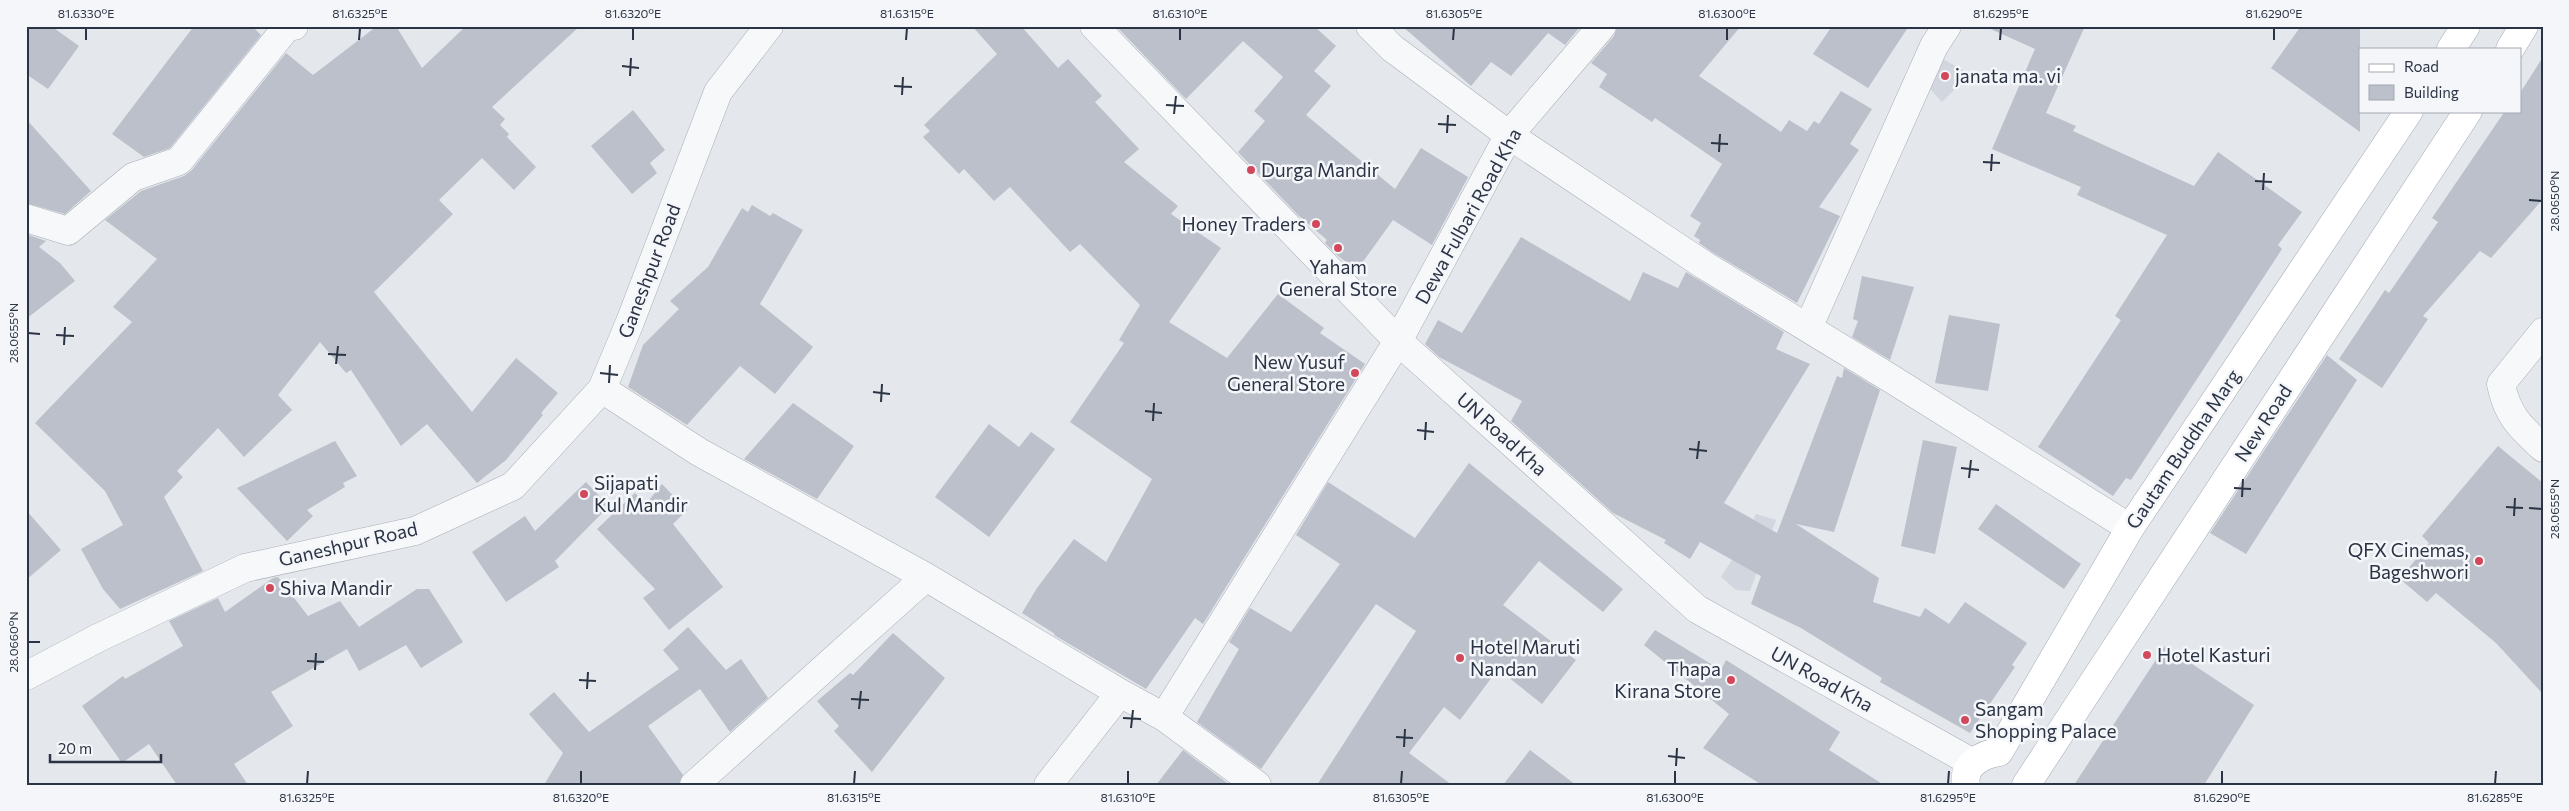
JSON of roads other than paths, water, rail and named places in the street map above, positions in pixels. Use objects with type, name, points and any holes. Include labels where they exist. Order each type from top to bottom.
[{"type":"main road","points":[[2452,48],[2466,26]]},
{"type":"main road","points":[[2511,48],[2524,26]]},
{"type":"main road","name":"Gautam Buddha Marg","points":[[1999,752],[2130,528],[2408,112]]},
{"type":"main road","name":"New Road","points":[[2026,783],[2467,112]]},
{"type":"main road","points":[[1969,774],[1985,754],[1999,752],[2018,762],[2026,783]]},
{"type":"street","points":[[26,218],[68,231],[133,177],[179,161],[287,27],[294,26]]},
{"type":"street","name":"Ganeshpur Road","points":[[26,676],[98,638],[245,568],[416,531],[513,486],[602,390],[718,92],[769,26]]},
{"type":"street","name":"UN Road Kha","points":[[1094,26],[1398,341],[1697,609],[1969,774]]},
{"type":"street","points":[[1370,26],[1392,48],[1509,135],[1704,266],[1808,328],[2130,528]]},
{"type":"street","name":"Dewa Fulbari Road Kha","points":[[1164,717],[1398,341],[1509,135],[1602,26]]},
{"type":"street","points":[[1808,328],[1934,46],[1947,26]]},
{"type":"street","points":[[2543,332],[2501,384],[2505,404],[2521,428],[2543,448]]},
{"type":"street","points":[[602,390],[699,452],[926,577],[1120,693],[1164,717],[1257,785]]},
{"type":"street","points":[[694,785],[926,577]]},
{"type":"street","points":[[1048,785],[1120,693]]},
{"type":"place","name":"janata ma. vi","points":[[1945,76]]},
{"type":"place","name":"Durga Mandir","points":[[1251,170]]},
{"type":"place","name":"Honey Traders","points":[[1316,224]]},
{"type":"place","name":"Yaham General Store","points":[[1338,248]]},
{"type":"place","name":"New Yusuf General Store","points":[[1355,373]]},
{"type":"place","name":"Sijapati Kul Mandir","points":[[584,494]]},
{"type":"place","name":"QFX Cinemas, Bageshwori","points":[[2479,561]]},
{"type":"place","name":"Shiva Mandir","points":[[270,588]]},
{"type":"place","name":"Hotel Kasturi","points":[[2147,655]]},
{"type":"place","name":"Hotel Maruti Nandan","points":[[1460,658]]},
{"type":"place","name":"Thapa Kirana Store","points":[[1731,680]]},
{"type":"place","name":"Sangam Shopping Palace","points":[[1965,720]]}]
